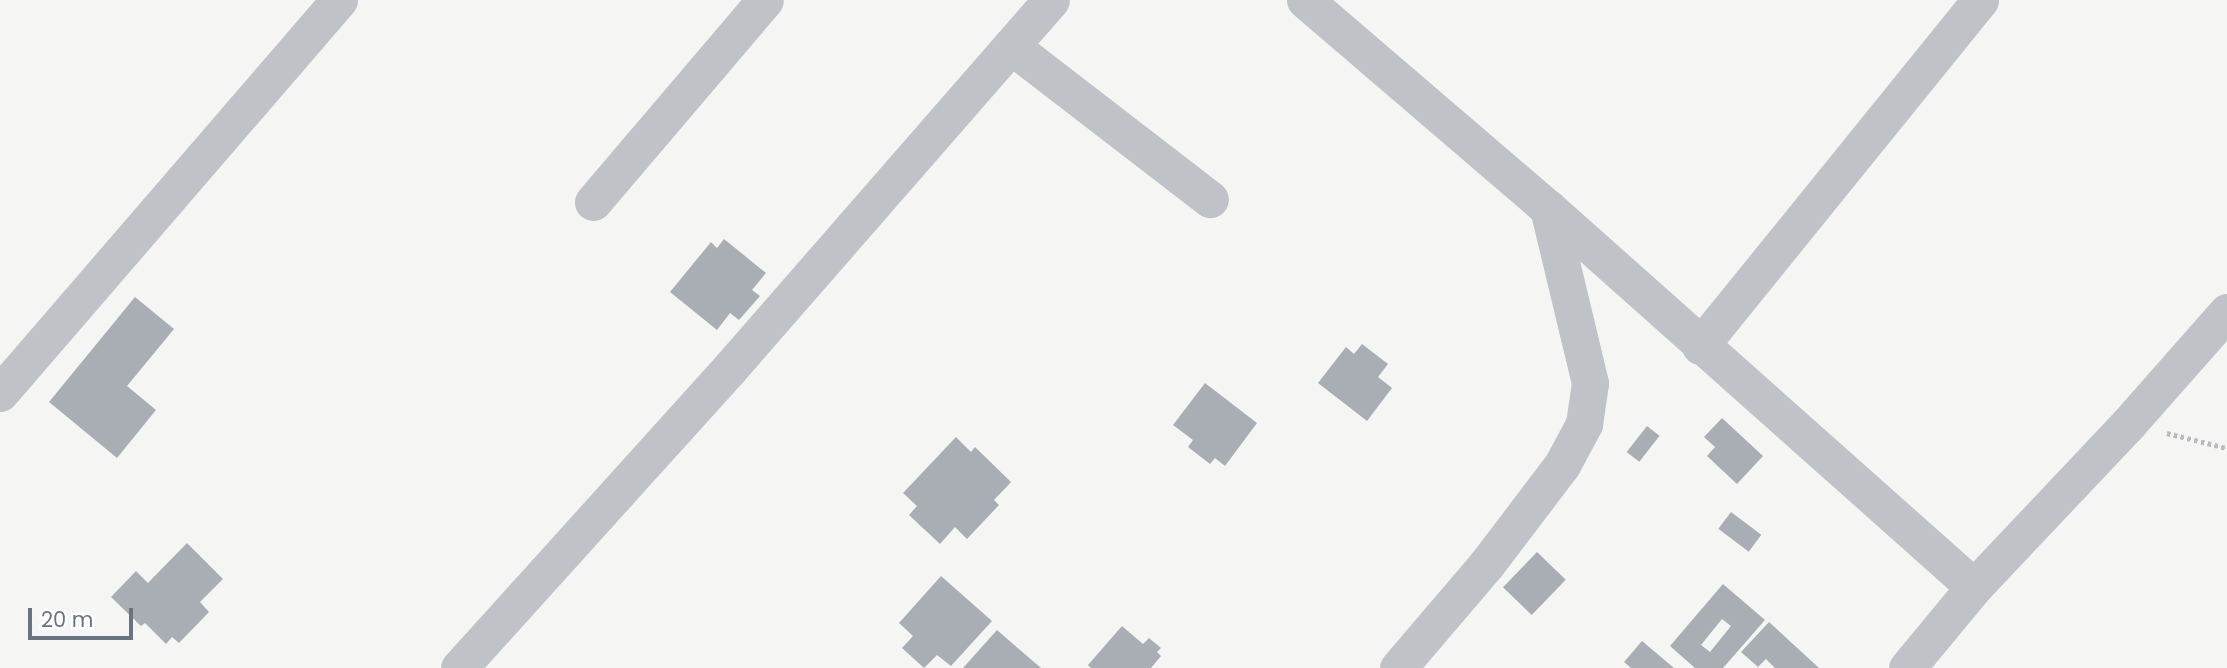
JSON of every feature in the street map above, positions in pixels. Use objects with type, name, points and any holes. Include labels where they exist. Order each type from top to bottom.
[{"type":"street","points":[[0,393],[339,0]]},
{"type":"street","points":[[593,202],[765,0]]},
{"type":"street","points":[[459,668],[730,368],[1051,0]]},
{"type":"street","points":[[1305,0],[1548,208],[1974,587]]},
{"type":"street","points":[[1700,346],[1980,0]]},
{"type":"street","points":[[1011,46],[1210,199]]},
{"type":"street","points":[[1398,668],[1486,565],[1562,465],[1584,424],[1590,383],[1548,208]]},
{"type":"street","points":[[1907,668],[1974,587],[2129,423],[2227,313]]},
{"type":"path","points":[[2129,423],[2227,448]]},
{"type":"building","points":[[724,239],[766,273],[752,290],[760,296],[739,320],[730,313],[717,330],[670,292],[711,242],[717,248]]},
{"type":"building","points":[[135,297],[174,329],[127,386],[156,410],[117,458],[49,402]]},
{"type":"building","points":[[1362,344],[1388,364],[1378,377],[1392,388],[1367,421],[1318,383],[1346,347],[1354,354]]},
{"type":"building","points":[[1205,383],[1257,423],[1225,466],[1215,458],[1210,464],[1188,447],[1193,440],[1173,425]]},
{"type":"building","points":[[1722,418],[1763,456],[1737,484],[1707,456],[1715,447],[1704,437]]},
{"type":"building","points":[[1647,426],[1660,436],[1639,462],[1627,452]]},
{"type":"building","points":[[956,437],[971,452],[975,447],[1011,482],[994,500],[999,505],[967,539],[955,527],[940,544],[909,515],[917,506],[903,493]]},
{"type":"building","points":[[1731,512],[1761,535],[1749,552],[1718,529]]},
{"type":"building","points":[[187,543],[223,579],[200,602],[209,612],[179,643],[172,637],[166,644],[145,623],[141,626],[111,597],[136,571],[148,583]]},
{"type":"building","points":[[1537,552],[1566,580],[1532,615],[1503,587]]},
{"type":"building","points":[[941,576],[992,621],[951,666],[937,655],[924,668],[902,648],[913,636],[899,623]]},
{"type":"building","points":[[1723,584],[1765,620],[1723,668],[1695,668],[1670,646]],"holes":[[[1722,619],[1731,626],[1710,652],[1701,645]]]},
{"type":"building","points":[[1769,622],[1819,668],[1775,668],[1766,659],[1758,667],[1741,652]]},
{"type":"building","points":[[1122,626],[1143,644],[1149,638],[1161,648],[1157,652],[1161,656],[1151,668],[1091,668],[1088,665]]},
{"type":"building","points":[[997,630],[1041,668],[963,668]]},
{"type":"building","points":[[1642,641],[1674,668],[1631,668],[1624,662]]}]
